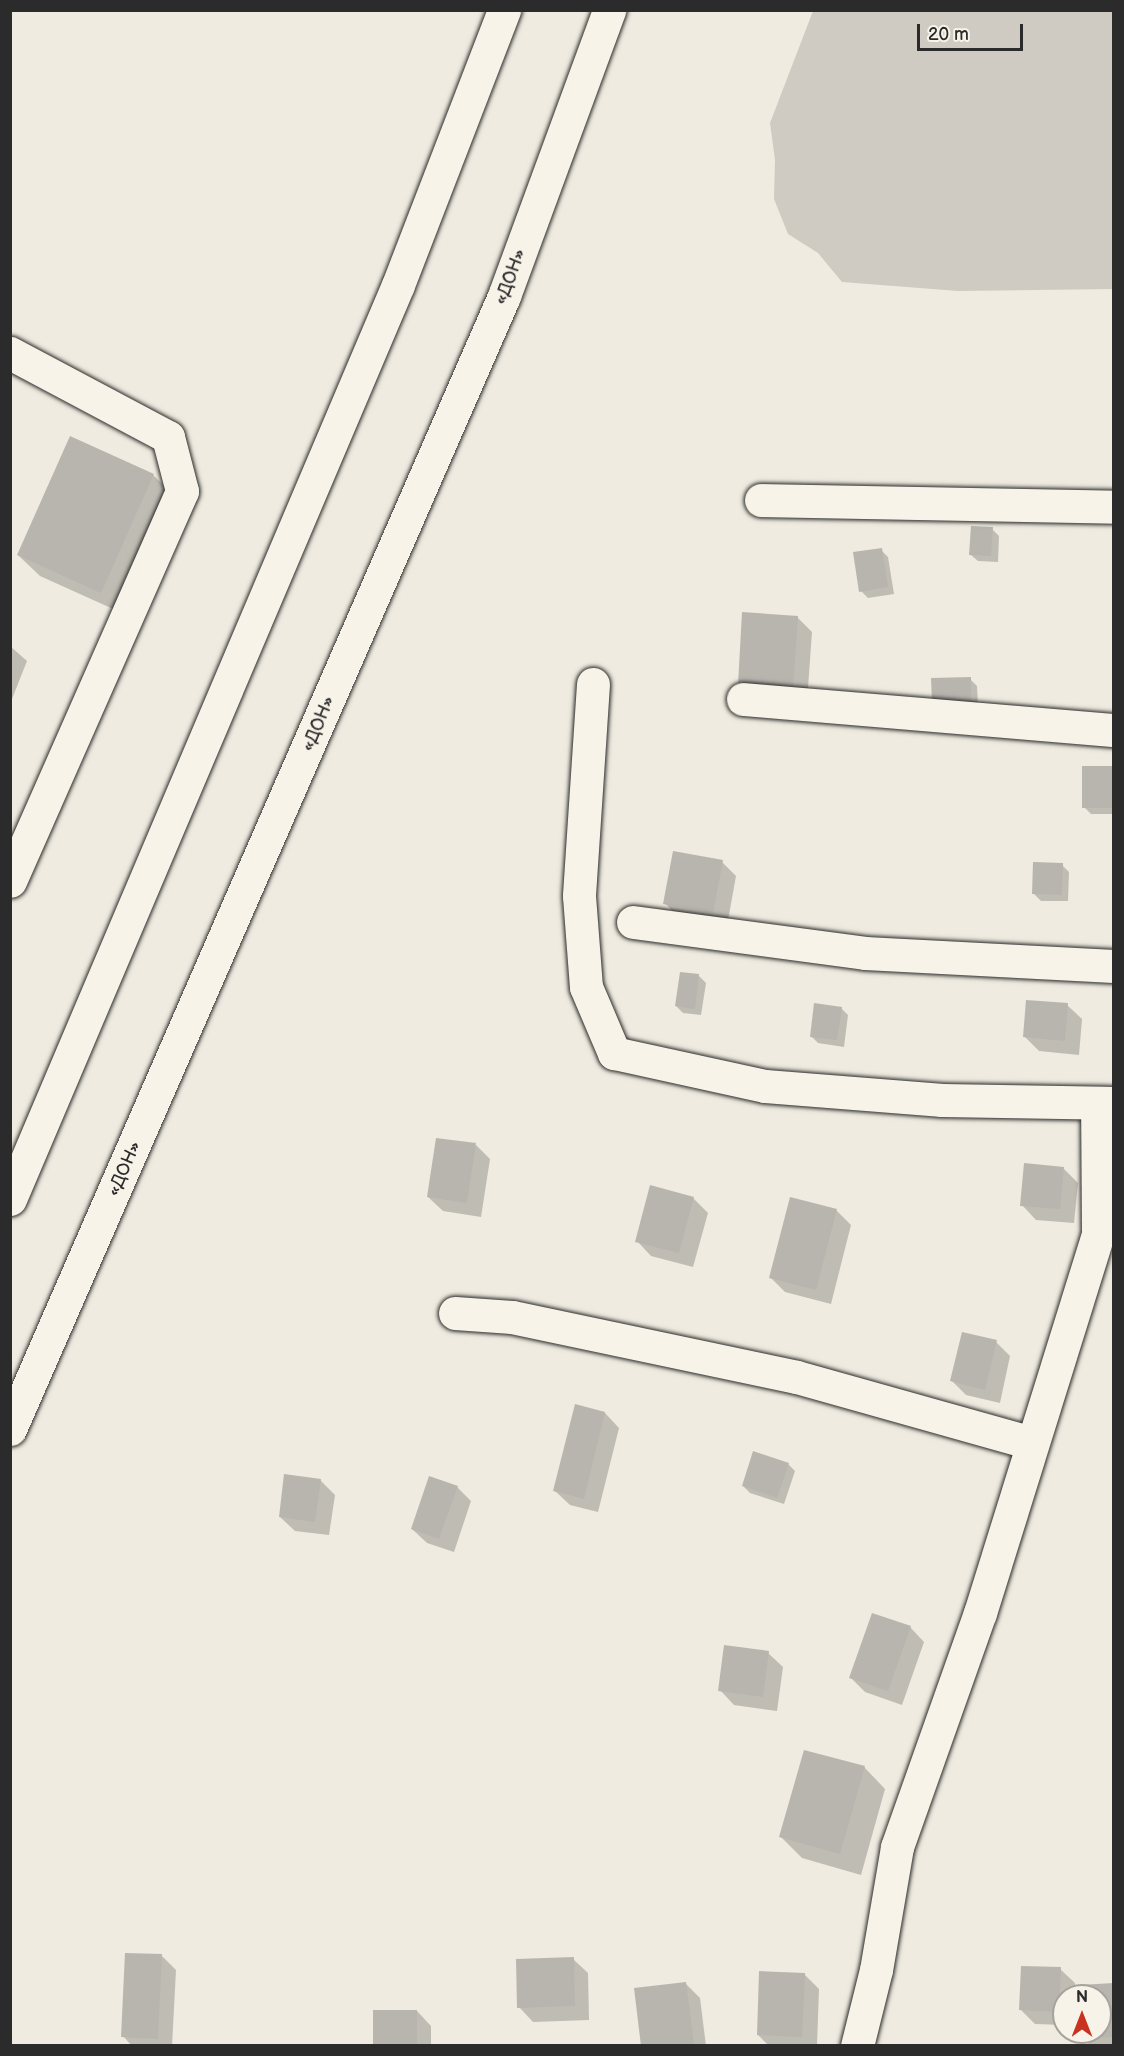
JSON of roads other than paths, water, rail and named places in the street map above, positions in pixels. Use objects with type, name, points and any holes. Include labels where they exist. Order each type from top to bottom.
[{"type":"main road","points":[[10,1199],[398,285],[504,10]]},
{"type":"main road","name":"«ДОН»","points":[[10,1429],[504,296],[609,10]]},
{"type":"main road","points":[[10,353],[168,437],[182,492],[10,881]]},
{"type":"main road","points":[[761,500],[1113,507]]},
{"type":"main road","points":[[593,684],[579,896],[586,987],[614,1053],[765,1086],[942,1100],[1105,1104],[1098,1234],[980,1613],[897,1847],[876,1970],[857,2046]]},
{"type":"main road","points":[[743,699],[1113,730]]},
{"type":"main road","points":[[633,922],[865,953],[1113,966]]},
{"type":"main road","points":[[455,1313],[512,1317],[797,1377],[1032,1443]]}]
